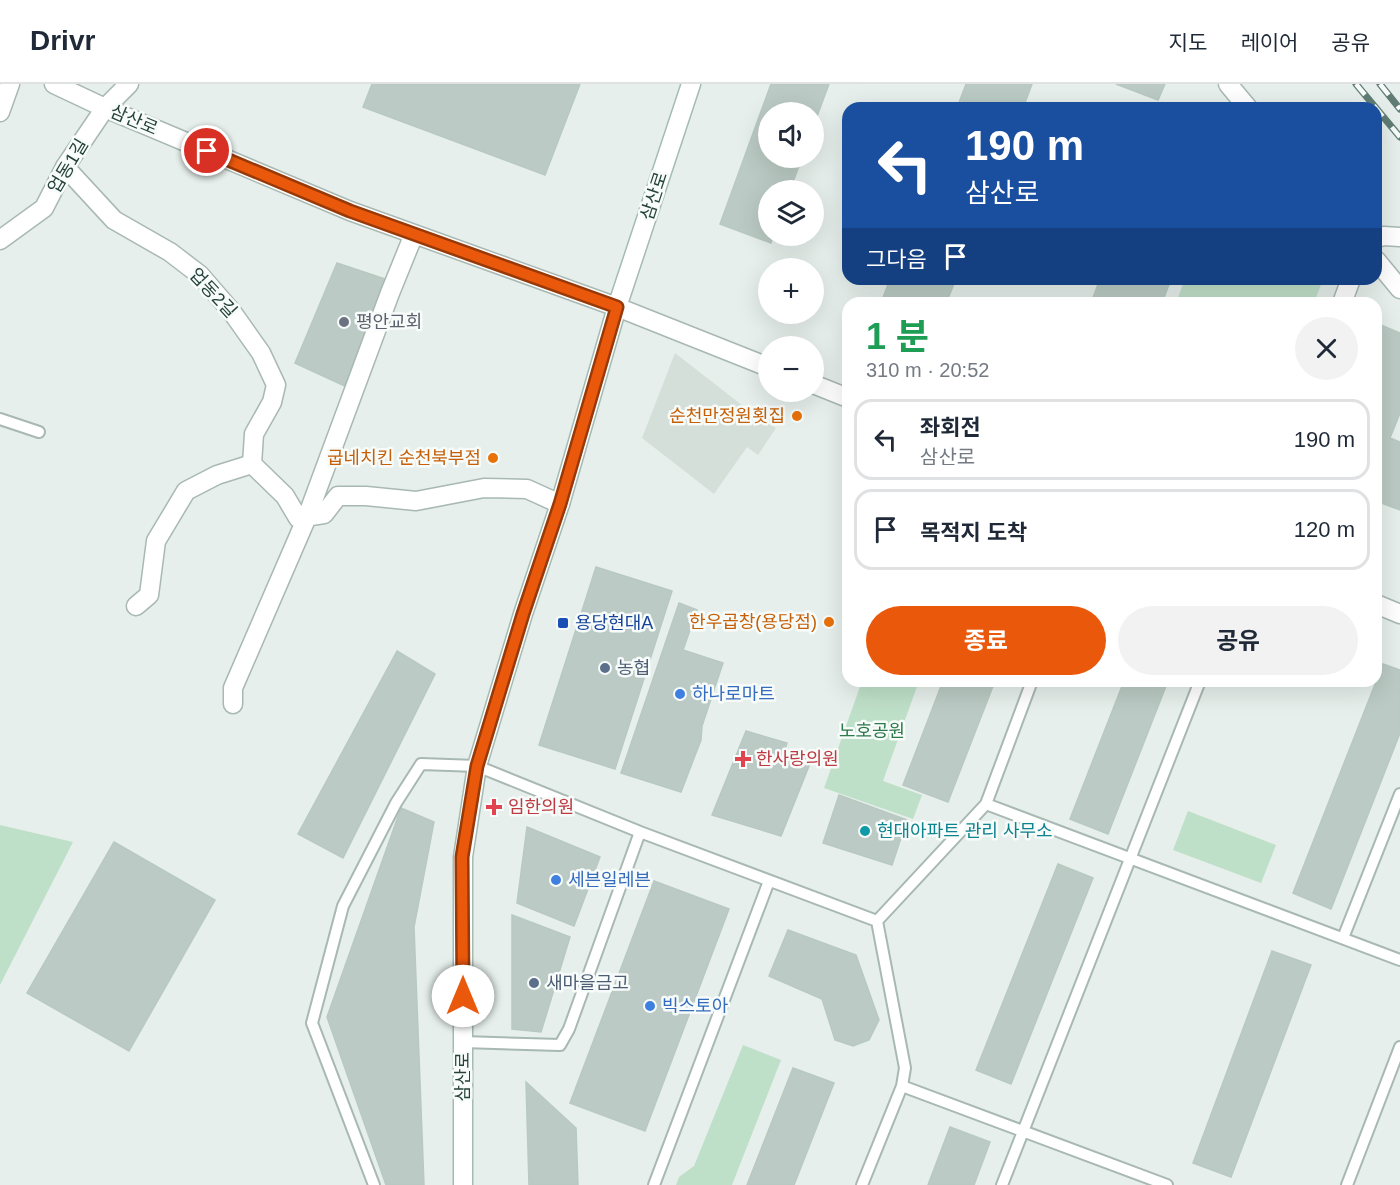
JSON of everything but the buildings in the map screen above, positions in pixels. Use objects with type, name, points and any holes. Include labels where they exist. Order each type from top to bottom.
[{"type":"street","points":[[0,112],[10,84]]},
{"type":"street","name":"삼산로","points":[[54,84],[105,108],[350,211],[617,307]]},
{"type":"street","name":"업동1길","points":[[0,240],[44,208],[65,167],[105,108],[129,84]]},
{"type":"street","name":"삼산로","points":[[463,1185],[462,857],[477,766],[523,614],[560,504],[617,307],[691,84]]},
{"type":"street","points":[[1228,84],[1243,102]]},
{"type":"street","name":"업동2길","points":[[65,167],[114,220],[170,252],[200,275],[232,312],[261,352],[276,385],[272,402],[254,434],[252,464]]},
{"type":"street","points":[[233,704],[233,688],[307,517],[414,234]]},
{"type":"street","points":[[1382,236],[1400,237]]},
{"type":"street","points":[[1382,267],[1400,289]]},
{"type":"street","points":[[617,307],[758,363]]},
{"type":"street","points":[[824,388],[842,396]]},
{"type":"street","points":[[136,606],[148,595],[156,541],[186,491],[217,475],[252,464],[285,496],[298,518],[324,514],[338,496],[416,501],[484,488],[527,489],[560,504]]},
{"type":"street","points":[[1382,606],[1400,614]]},
{"type":"lane","points":[[0,419],[39,432]]},
{"type":"lane","points":[[876,921],[986,804],[1030,687]]},
{"type":"lane","points":[[1002,1185],[1198,687]]},
{"type":"lane","points":[[374,1185],[312,1023],[343,906],[396,803],[421,764],[477,766],[640,832],[876,921]]},
{"type":"lane","points":[[1343,938],[1400,794]]},
{"type":"lane","points":[[986,804],[1400,960]]},
{"type":"lane","points":[[463,1042],[560,1046],[569,1029],[640,832]]},
{"type":"lane","points":[[654,1185],[769,881]]},
{"type":"lane","points":[[862,1185],[902,1086],[904,1068],[876,921]]},
{"type":"lane","points":[[1347,1185],[1400,1047]]},
{"type":"lane","points":[[902,1086],[1167,1185]]},
{"type":"shaded area","points":[[675,353],[756,416],[776,428],[758,455],[747,447],[714,494],[642,438]]},
{"type":"green space","points":[[1183,285],[1321,285],[1316,297],[1178,297]]},
{"type":"green space","name":"노호공원","points":[[860,687],[917,687],[883,781],[922,795],[913,819],[824,788]]},
{"type":"green space","points":[[1188,811],[1276,845],[1261,883],[1173,850]]},
{"type":"green space","points":[[0,825],[73,842],[0,985]]},
{"type":"green space","points":[[743,1045],[781,1060],[732,1185],[676,1185],[679,1177],[694,1166]]},
{"type":"railway","points":[[1356,84],[1371,102]]},
{"type":"railway","points":[[1380,84],[1400,109]]},
{"type":"railway","points":[[1382,115],[1400,137]]},
{"type":"place","name":"평안교회","points":[[344,322]]},
{"type":"place","name":"순천만정원횟집","points":[[797,416]]},
{"type":"place","name":"굽네치킨 순천북부점","points":[[493,458]]},
{"type":"place","name":"한우곱창(용당점)","points":[[829,622]]},
{"type":"place","name":"용당현대A","points":[[563,623]]},
{"type":"place","name":"농협","points":[[605,668]]},
{"type":"place","name":"하나로마트","points":[[680,694]]},
{"type":"place","name":"한사랑의원","points":[[743,759]]},
{"type":"place","name":"임한의원","points":[[494,807]]},
{"type":"place","name":"현대아파트 관리 사무소","points":[[865,831]]},
{"type":"place","name":"세븐일레븐","points":[[556,880]]},
{"type":"place","name":"새마을금고","points":[[534,983]]},
{"type":"place","name":"빅스토아","points":[[650,1006]]},
{"type":"route","points":[[207,151],[350,211],[617,307],[560,504],[523,614],[477,766],[462,857],[463,996]]}]
